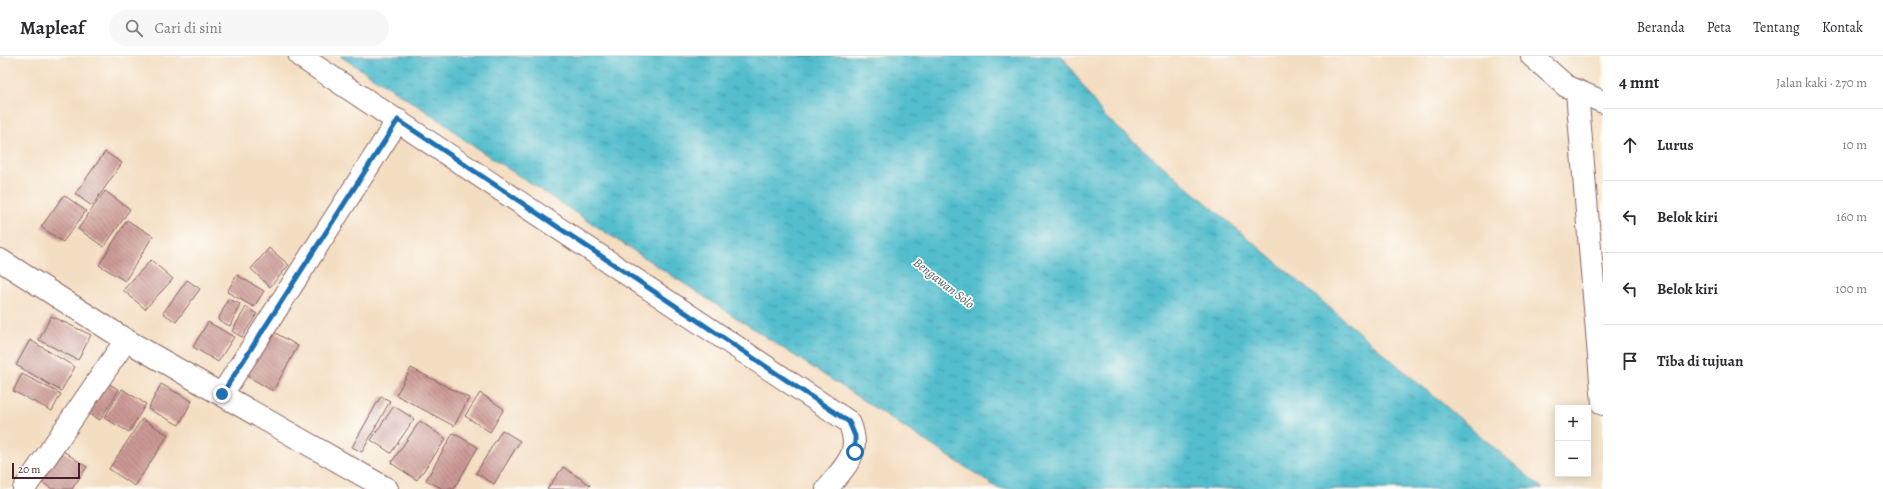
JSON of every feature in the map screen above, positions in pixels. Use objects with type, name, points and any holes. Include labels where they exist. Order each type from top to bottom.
[{"type":"street","points":[[300,56],[849,422],[855,436],[855,452],[827,489]]},
{"type":"street","points":[[1532,56],[1566,86],[1603,102]]},
{"type":"street","points":[[1578,92],[1603,404]]},
{"type":"street","points":[[222,394],[398,120]]},
{"type":"street","points":[[0,260],[126,340],[222,394],[359,482],[387,489]]},
{"type":"street","points":[[24,489],[126,340]]},
{"type":"water","name":"Bengawan Solo","points":[[340,56],[1062,56],[1104,116],[1543,489],[999,489],[467,142],[443,122]]},
{"type":"building","points":[[105,152],[122,163],[92,206],[75,194]]},
{"type":"building","points":[[105,191],[130,209],[104,247],[78,229]]},
{"type":"building","points":[[64,195],[86,211],[63,242],[41,227]]},
{"type":"building","points":[[127,220],[153,236],[125,281],[99,265]]},
{"type":"building","points":[[269,248],[289,265],[270,287],[251,269]]},
{"type":"building","points":[[151,260],[173,279],[145,309],[123,290]]},
{"type":"building","points":[[237,275],[264,291],[254,307],[227,292]]},
{"type":"building","points":[[187,280],[200,289],[176,322],[163,313]]},
{"type":"building","points":[[228,299],[240,304],[230,326],[218,320]]},
{"type":"building","points":[[246,307],[257,314],[242,337],[232,331]]},
{"type":"building","points":[[51,316],[91,335],[78,360],[39,340]]},
{"type":"building","points":[[208,322],[234,337],[218,362],[193,347]]},
{"type":"building","points":[[267,328],[298,346],[273,391],[242,373]]},
{"type":"building","points":[[30,340],[75,367],[61,391],[16,365]]},
{"type":"building","points":[[411,368],[469,398],[454,426],[396,395]]},
{"type":"building","points":[[22,374],[61,394],[52,411],[13,391]]},
{"type":"building","points":[[105,381],[119,390],[100,420],[85,411]]},
{"type":"building","points":[[161,384],[192,401],[179,425],[148,409]]},
{"type":"building","points":[[122,389],[146,404],[129,432],[104,418]]},
{"type":"building","points":[[480,393],[504,409],[490,432],[465,416]]},
{"type":"building","points":[[381,396],[390,401],[362,452],[352,447]]},
{"type":"building","points":[[394,406],[414,419],[391,453],[371,440]]},
{"type":"building","points":[[142,419],[168,435],[135,486],[109,469]]},
{"type":"building","points":[[420,421],[446,439],[417,480],[391,463]]},
{"type":"building","points":[[502,430],[520,441],[494,484],[476,473]]},
{"type":"building","points":[[453,433],[478,447],[454,489],[443,489],[426,480]]},
{"type":"building","points":[[60,449],[87,467],[72,489],[52,489],[39,480]]},
{"type":"building","points":[[563,467],[590,485],[587,489],[547,489]]},
{"type":"route","points":[[222,394],[398,120],[849,422],[855,436],[855,452]]}]
